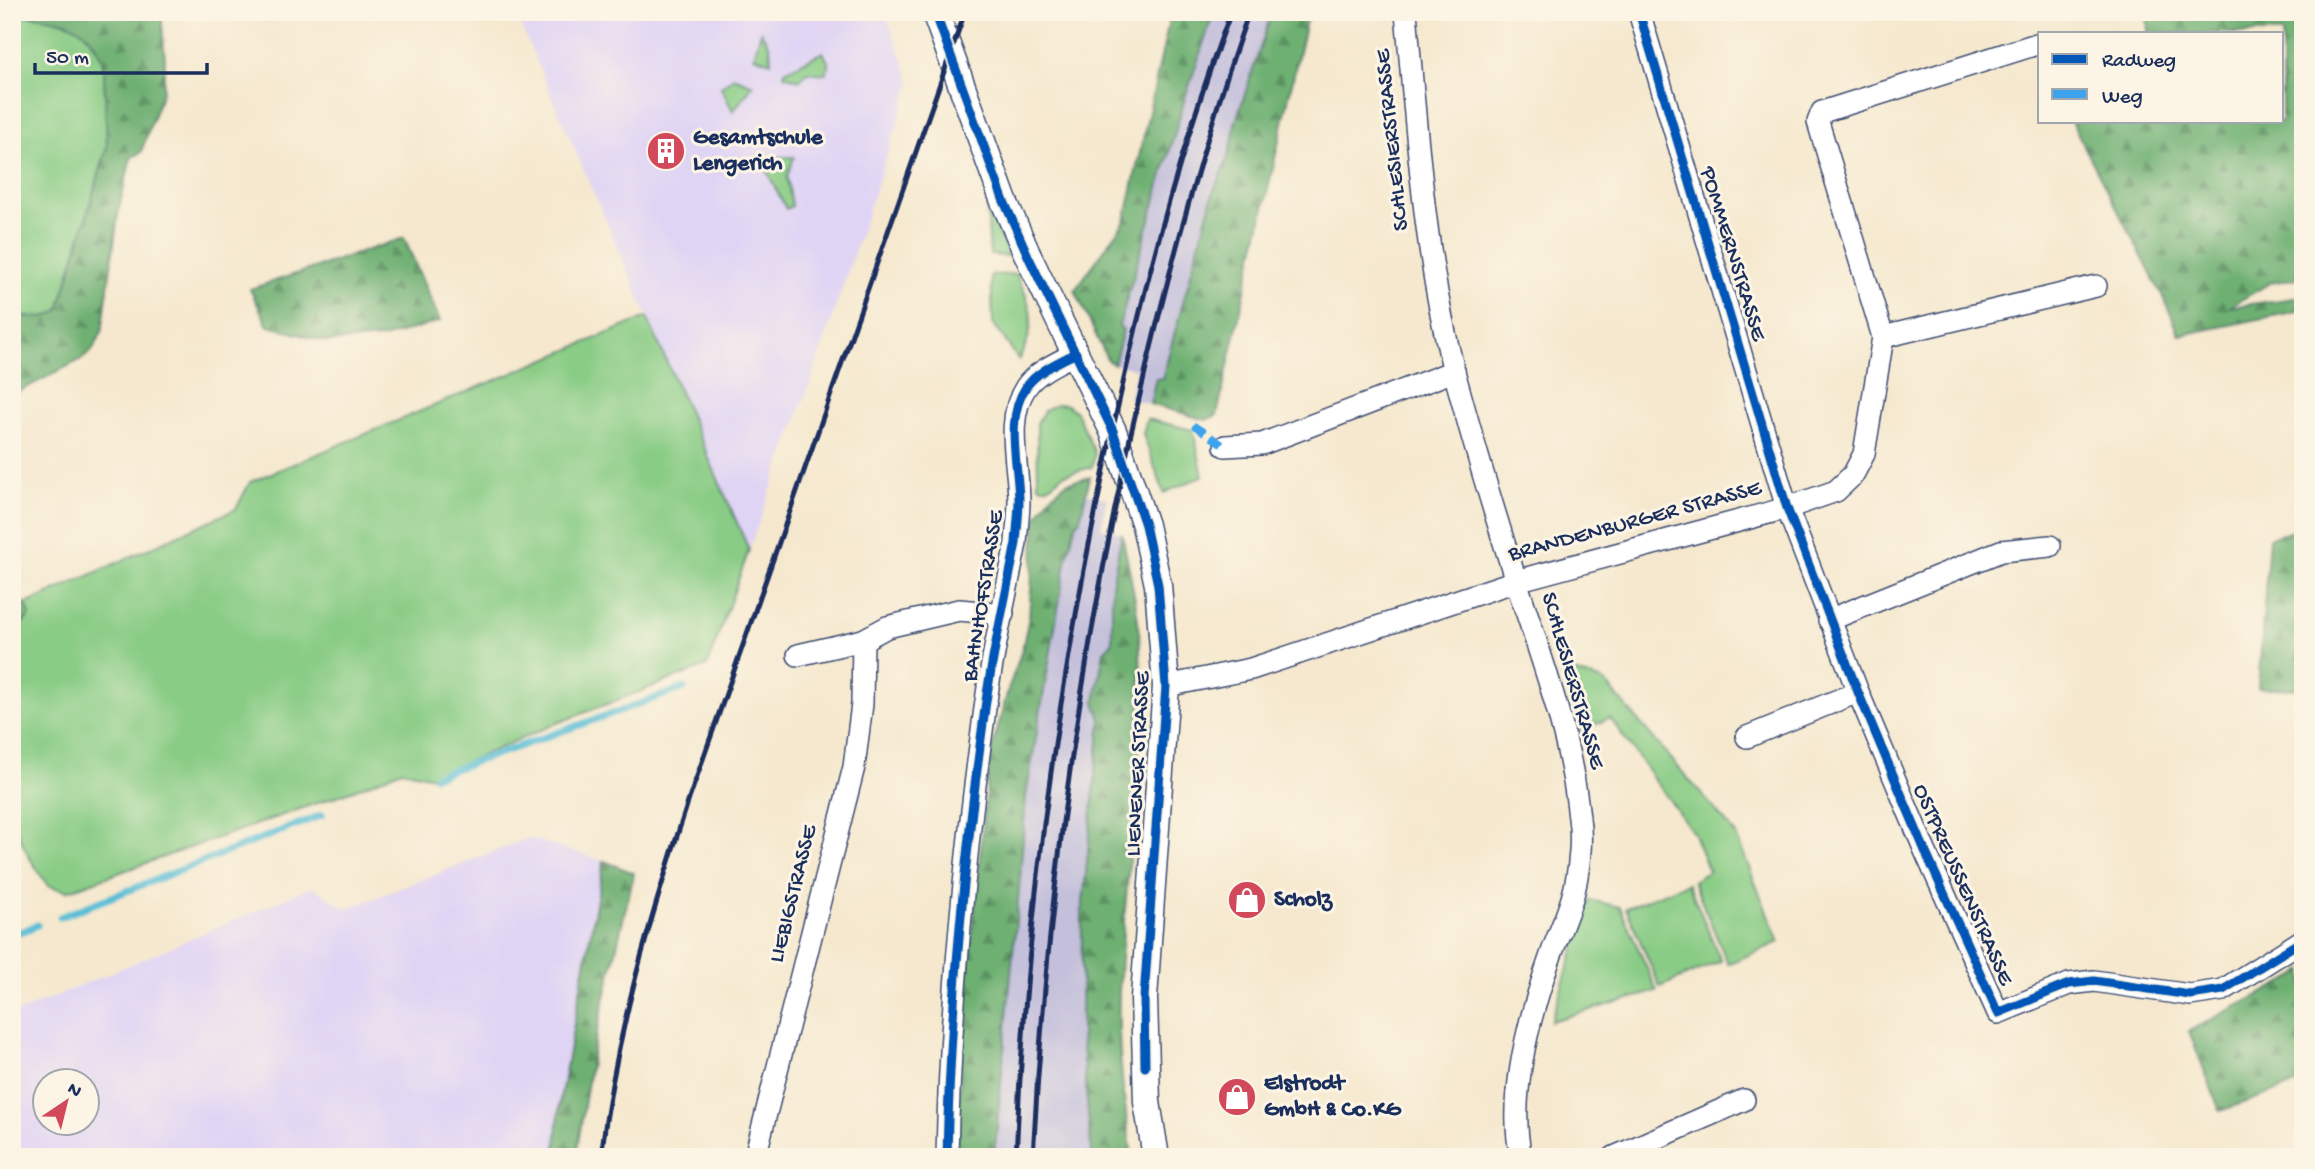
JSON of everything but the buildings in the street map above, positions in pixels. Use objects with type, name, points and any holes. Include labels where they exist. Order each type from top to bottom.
[{"type":"street","points":[[935,12],[1003,199],[1028,258],[1076,353]]},
{"type":"street","name":"SCHLESIERSTRASSE","points":[[1406,12],[1425,211],[1454,371],[1516,581],[1544,664],[1571,761],[1580,821],[1576,884],[1550,958],[1529,1033],[1517,1090],[1517,1140],[1521,1157]]},
{"type":"street","name":"POMMERNSTRASSE","points":[[1639,12],[1787,508]]},
{"type":"street","name":"BRANDENBURGER STRASSE","points":[[1166,686],[1251,670],[1516,581],[1787,508],[1836,491],[1853,475],[1864,454],[1883,337],[1818,122],[1822,112],[2038,44]]},
{"type":"street","points":[[1883,337],[2096,286]]},
{"type":"street","name":"BAHNHOFSTRASSE","points":[[947,1157],[952,1022],[969,837],[984,713],[1018,514],[1015,422],[1018,401],[1028,384],[1051,366],[1076,353]]},
{"type":"street","name":"LIENENER STRASSE","points":[[1076,353],[1114,431],[1145,525],[1158,585],[1166,686],[1144,998],[1147,1090],[1156,1157]]},
{"type":"street","points":[[1225,446],[1262,444],[1454,371]]},
{"type":"street","name":"OSTPREUSSENSTRASSE","points":[[1787,508],[1858,692],[1998,1013],[2069,984],[2094,981],[2190,995],[2223,990],[2303,940]]},
{"type":"street","points":[[1829,620],[2001,551],[2050,546]]},
{"type":"street","points":[[798,655],[863,640],[887,627],[960,610],[1003,614]]},
{"type":"street","name":"LIEBIGSTRASSE","points":[[755,1157],[854,767],[862,704],[863,640]]},
{"type":"street","points":[[1746,737],[1858,692]]},
{"type":"street","points":[[1615,1157],[1744,1100]]},
{"type":"shaded area","points":[[515,12],[885,12],[911,83],[815,369],[749,550]]},
{"type":"shaded area","points":[[1214,12],[1272,12],[1235,124],[1222,174],[1214,190],[1162,379],[1156,379],[1150,404],[1129,399],[1136,369],[1114,364],[1123,330],[1119,326],[1185,98]]},
{"type":"shaded area","points":[[1086,493],[1107,498],[1101,528],[1122,533],[1112,585],[1112,643],[1095,702],[1101,718],[1081,1036],[1092,1157],[994,1157],[1026,796],[1066,562]]},
{"type":"shaded area","points":[[529,838],[604,861],[560,1100],[555,1157],[12,1157],[12,1015],[312,887],[347,909]]},
{"type":"green space","points":[[12,12],[161,12],[165,60],[163,89],[141,152],[131,158],[119,208],[102,332],[91,352],[82,359],[12,395],[12,314],[42,317],[59,310],[107,147],[104,70],[92,41],[71,24],[43,17],[12,15]]},
{"type":"green space","points":[[1171,12],[1214,12],[1185,98],[1119,326],[1123,330],[1114,364],[1108,361],[1075,290],[1125,221]]},
{"type":"green space","points":[[1272,12],[1308,12],[1217,415],[1206,420],[1150,404],[1156,378],[1162,379],[1214,190],[1228,158],[1235,124]]},
{"type":"green space","points":[[2147,12],[2303,12],[2303,277],[2270,283],[2229,307],[2303,297],[2303,310],[2180,335],[2162,295],[2072,122],[2284,122],[2284,32],[2148,32]]},
{"type":"green space","points":[[12,15],[43,16],[79,26],[96,48],[103,61],[104,70],[107,147],[59,310],[42,317],[12,314]]},
{"type":"green space","points":[[761,32],[770,46],[771,62],[754,56]]},
{"type":"green space","points":[[823,52],[829,64],[825,74],[807,72],[800,80],[784,75],[785,71]]},
{"type":"green space","points":[[734,77],[753,85],[733,111],[721,87]]},
{"type":"green space","points":[[760,157],[794,157],[787,177],[792,206],[786,209]]},
{"type":"green space","points":[[987,208],[1009,256],[990,255]]},
{"type":"green space","points":[[404,238],[440,321],[383,338],[327,342],[268,326],[250,289]]},
{"type":"green space","points":[[1016,274],[1031,316],[1029,336],[1019,360],[993,323],[991,275]]},
{"type":"green space","points":[[647,317],[749,550],[707,666],[557,723],[433,777],[402,770],[354,790],[67,891],[48,886],[29,857],[12,821],[12,631],[21,626],[30,615],[26,604],[236,509],[250,482]]},
{"type":"green space","points":[[1056,404],[1067,405],[1076,412],[1095,453],[1092,467],[1063,475],[1048,487],[1042,487],[1038,484],[1037,423],[1044,411]]},
{"type":"green space","points":[[1147,419],[1193,430],[1203,476],[1164,493],[1143,434]]},
{"type":"green space","points":[[1090,477],[1066,562],[1026,796],[994,1157],[956,1157],[963,1023],[990,756],[1022,650],[1029,617],[1036,518],[1049,498],[1066,483]]},
{"type":"green space","points":[[2303,528],[2303,689],[2258,688],[2269,538]]},
{"type":"green space","points":[[1122,533],[1138,619],[1141,691],[1137,777],[1119,993],[1120,1055],[1132,1157],[1092,1157],[1081,1036],[1082,913],[1101,719],[1095,702],[1104,651],[1112,643],[1112,585]]},
{"type":"green space","points":[[12,594],[26,604],[30,615],[12,631]]},
{"type":"green space","points":[[1562,669],[1604,681],[1735,833],[1779,942],[1728,964],[1693,881],[1709,871],[1694,834],[1610,718],[1582,730]]},
{"type":"green space","points":[[604,861],[634,873],[593,1049],[576,1157],[555,1157],[560,1100]]},
{"type":"green space","points":[[1688,883],[1721,961],[1660,987],[1626,908]]},
{"type":"green space","points":[[1590,900],[1620,907],[1657,991],[1551,1021]]},
{"type":"green space","points":[[2303,970],[2303,1082],[2220,1111],[2189,1031]]},
{"type":"waterway","points":[[435,776],[684,688]]},
{"type":"waterway","points":[[60,917],[322,815]]},
{"type":"waterway","points":[[12,930],[21,932],[37,925]]},
{"type":"railway","points":[[601,1157],[625,1020],[675,843],[965,12]]},
{"type":"railway","points":[[1016,1157],[1037,878],[1078,602],[1115,419],[1152,265],[1180,162],[1231,12]]},
{"type":"railway","points":[[1033,1157],[1039,1056],[1059,854],[1072,754],[1106,554],[1126,455],[1171,269],[1207,139],[1249,12]]},
{"type":"marked path","points":[[1193,425],[1225,446]]},
{"type":"cycle path","points":[[935,12],[1003,199],[1113,431],[1145,525],[1158,585],[1166,686],[1144,998],[1145,1067]]},
{"type":"cycle path","points":[[1639,12],[1787,508],[1858,692],[1998,1013],[2069,984],[2094,981],[2190,995],[2223,990],[2303,940]]},
{"type":"cycle path","points":[[947,1157],[955,991],[970,826],[990,673],[1016,543],[1019,499],[1014,441],[1016,413],[1020,399],[1031,381],[1049,367],[1076,353]]},
{"type":"place","name":"Gesamtschule Lengerich","points":[[666,151]]},
{"type":"place","name":"Scholz","points":[[1247,900]]},
{"type":"place","name":"Elstrodt GmbH & Co.KG","points":[[1237,1097]]}]
